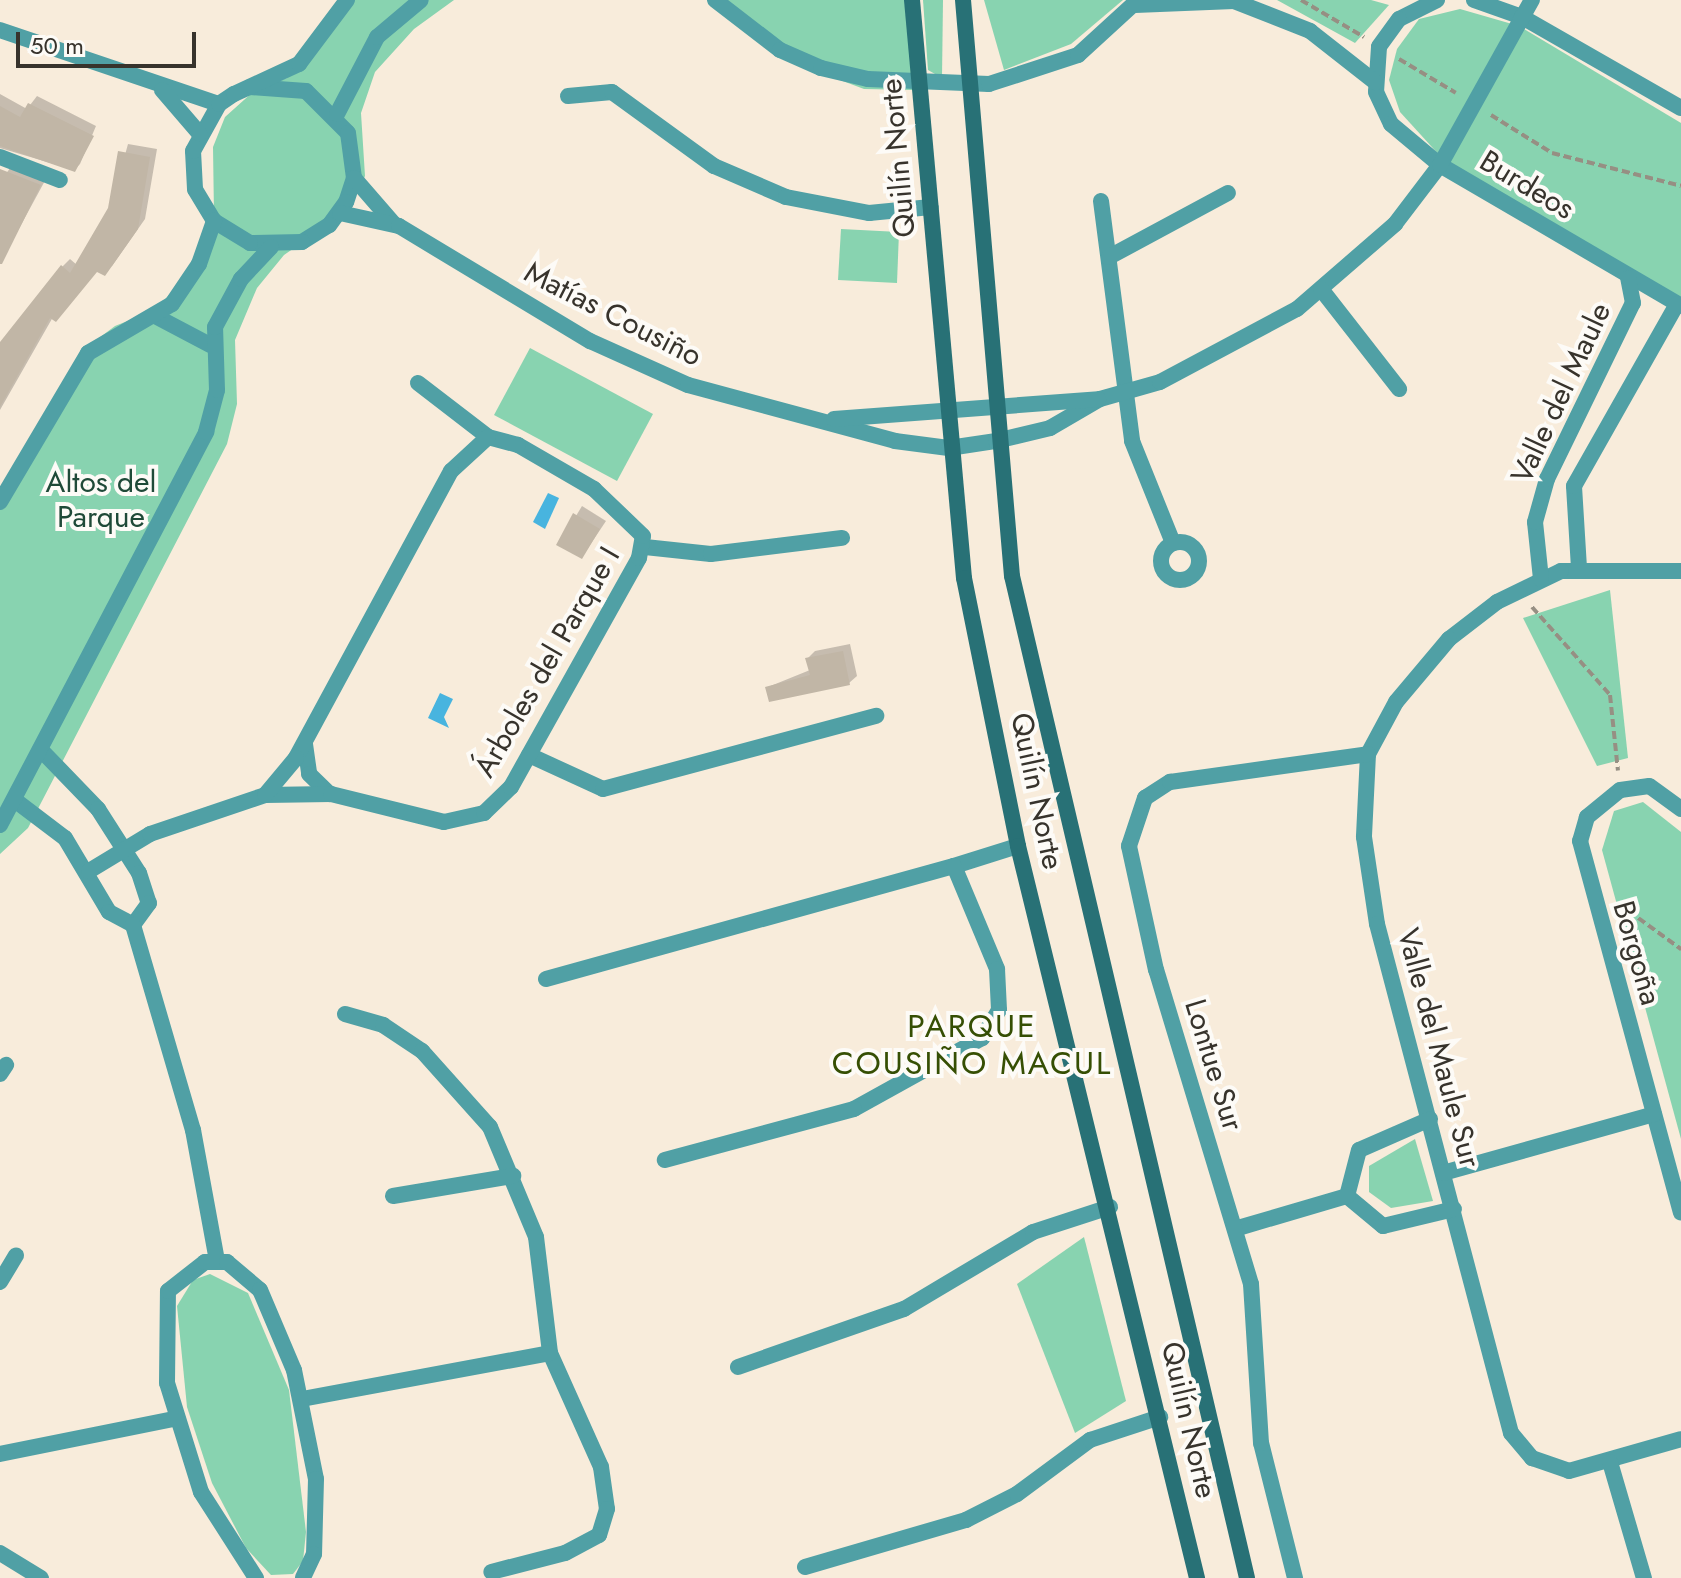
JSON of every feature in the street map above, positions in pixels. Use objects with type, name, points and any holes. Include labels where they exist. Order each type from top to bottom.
[{"type":"street","points":[[250,87],[297,88],[337,114],[355,155],[354,178],[340,213],[309,239],[271,247],[214,221],[195,189],[199,133],[219,104],[250,87],[299,64],[347,0]]},
{"type":"street","points":[[337,114],[377,37],[421,0]]},
{"type":"street","points":[[715,0],[738,18],[821,68],[969,83],[1043,71],[1078,55],[1136,3],[1234,1],[1310,31],[1375,82]]},
{"type":"street","points":[[723,0],[738,18]]},
{"type":"street","name":"Quilín Norte","points":[[912,0],[949,448],[964,578],[1018,846],[1110,1207],[1197,1578]]},
{"type":"street","name":"Quilín Norte","points":[[963,0],[996,441],[1024,638],[1247,1578]]},
{"type":"street","points":[[1375,82],[1379,47],[1391,27],[1437,0]]},
{"type":"street","points":[[1474,0],[1522,17],[1681,108]]},
{"type":"street","name":"Matías Cousiño","points":[[340,213],[393,223],[658,374],[752,406],[949,448],[996,441],[1050,428],[1100,399],[1242,344],[1321,289],[1395,224],[1440,165],[1532,0]]},
{"type":"street","points":[[0,30],[162,90],[219,104]]},
{"type":"street","name":"Burdeos","points":[[1375,82],[1391,124],[1440,165],[1628,278],[1679,305]]},
{"type":"street","points":[[162,90],[199,133]]},
{"type":"street","points":[[568,96],[612,92],[714,166],[786,197],[869,213],[931,207]]},
{"type":"street","points":[[0,157],[60,180]]},
{"type":"street","name":"Matías Cousiño","points":[[354,178],[393,223]]},
{"type":"street","points":[[1109,257],[1228,193]]},
{"type":"street","points":[[1101,201],[1132,441],[1173,543]]},
{"type":"street","points":[[0,502],[88,353],[110,334],[157,317],[196,269],[214,221]]},
{"type":"street","points":[[0,825],[16,801],[206,432],[217,390],[210,345],[232,293],[271,247]]},
{"type":"street","name":"Valle del Maule","points":[[1533,583],[1535,522],[1547,479],[1633,303],[1628,278]]},
{"type":"street","points":[[1321,289],[1399,389]]},
{"type":"street","name":"Valle del Maule","points":[[1579,568],[1574,486],[1679,305]]},
{"type":"street","points":[[157,317],[210,345]]},
{"type":"street","name":"Árboles del Parque I","points":[[89,871],[125,847],[265,795],[331,794],[463,821],[501,800],[645,547],[622,512],[594,489],[518,445],[488,437],[418,383]]},
{"type":"street","name":"Matías Cousiño","points":[[823,420],[946,408],[1100,399]]},
{"type":"street","points":[[265,795],[305,738],[451,471],[488,437]]},
{"type":"street","points":[[645,547],[711,554],[842,538]]},
{"type":"street","name":"Valle del Maule Sur","points":[[1681,571],[1579,568],[1561,571],[1533,583],[1449,639],[1396,702],[1368,754],[1364,837],[1377,924],[1511,1433],[1551,1470],[1610,1462],[1681,1439]]},
{"type":"street","points":[[529,755],[603,789],[876,716]]},
{"type":"street","points":[[305,738],[309,774],[331,794]]},
{"type":"street","points":[[42,751],[125,847],[148,894],[146,911],[133,925]]},
{"type":"street","name":"Lontue Sur","points":[[1294,1577],[1261,1443],[1259,1342],[1238,1228],[1156,970],[1129,846],[1133,817],[1145,798],[1170,782],[1368,754]]},
{"type":"street","points":[[1620,790],[1649,786],[1681,809]]},
{"type":"street","name":"Borgoña","points":[[1620,790],[1587,817],[1580,841],[1681,1213]]},
{"type":"street","points":[[16,801],[65,838],[89,871],[109,912],[133,925],[189,1115],[217,1261]]},
{"type":"street","points":[[546,979],[1018,846]]},
{"type":"street","points":[[665,1160],[854,1109],[982,1038],[999,1010],[997,969],[954,866]]},
{"type":"street","points":[[345,1014],[383,1025],[442,1068],[490,1127],[513,1176],[541,1262],[550,1353],[591,1437],[607,1519],[579,1547],[491,1572]]},
{"type":"street","points":[[1443,1173],[1654,1114]]},
{"type":"street","points":[[1347,1196],[1359,1150],[1430,1119]]},
{"type":"street","points":[[393,1196],[513,1176]]},
{"type":"street","points":[[1238,1228],[1347,1196]]},
{"type":"street","points":[[1347,1196],[1383,1226],[1454,1209]]},
{"type":"street","points":[[738,1367],[904,1309],[1033,1232],[1110,1207]]},
{"type":"street","points":[[0,1282],[16,1255]]},
{"type":"street","points":[[256,1578],[201,1492],[174,1419],[163,1336],[168,1291],[192,1268],[217,1261],[239,1269],[260,1290],[302,1399],[317,1504],[314,1554],[303,1578]]},
{"type":"street","points":[[302,1399],[550,1353]]},
{"type":"street","points":[[805,1567],[966,1520],[1017,1494],[1090,1440],[1160,1417]]},
{"type":"street","points":[[0,1454],[174,1419]]},
{"type":"street","points":[[1610,1462],[1644,1578]]},
{"type":"street","points":[[0,1553],[41,1578]]},
{"type":"path","points":[[1533,583],[1542,623],[1610,695],[1620,790]]},
{"type":"path","points":[[1612,897],[1681,949]]},
{"type":"green space","name":"Altos del Parque","points":[[354,0],[454,0],[414,29],[375,72],[361,113],[365,176],[349,210],[284,255],[257,288],[235,340],[237,404],[227,444],[28,828],[0,854],[0,507],[87,347],[115,326],[155,310],[195,267],[214,216],[213,147],[225,117],[254,91],[287,78]]},
{"type":"green space","points":[[716,0],[907,0],[913,90],[864,89],[816,71]]},
{"type":"green space","points":[[923,0],[943,0],[942,78],[928,70]]},
{"type":"green space","points":[[984,0],[1123,0],[1071,44],[1004,70]]},
{"type":"green space","points":[[1277,0],[1371,0],[1389,5],[1355,43]]},
{"type":"green space","points":[[1460,9],[1519,26],[1681,123],[1681,302],[1441,157],[1400,112],[1389,80],[1397,49],[1419,19]]},
{"type":"green space","points":[[841,229],[899,232],[897,283],[838,280]]},
{"type":"green space","points":[[530,348],[653,414],[617,481],[494,415]]},
{"type":"green space","points":[[1610,590],[1628,758],[1597,766],[1523,618]]},
{"type":"green space","points":[[1643,802],[1681,832],[1681,1139],[1602,850],[1614,811]]},
{"type":"green space","points":[[1415,1139],[1433,1201],[1391,1208],[1369,1192],[1369,1166]]},
{"type":"green space","points":[[1084,1237],[1126,1401],[1075,1433],[1017,1284]]},
{"type":"green space","points":[[210,1274],[248,1293],[289,1390],[306,1532],[303,1561],[293,1574],[271,1575],[246,1548],[212,1483],[187,1407],[177,1306],[193,1280]]},
{"type":"water","points":[[548,493],[559,498],[545,529],[533,522]]},
{"type":"water","points":[[440,693],[453,699],[444,717],[449,728],[428,718]]},
{"type":"building","points":[[28,103],[94,136],[75,172],[0,146],[0,106],[20,117]]},
{"type":"building","points":[[118,151],[150,157],[138,229],[105,276],[97,272],[56,322],[50,318],[0,407],[0,342],[61,265],[70,273],[108,208]]},
{"type":"building","points":[[0,169],[41,185],[2,264],[0,264]]},
{"type":"building","points":[[573,513],[600,529],[582,559],[556,545]]},
{"type":"building","points":[[843,651],[850,685],[769,702],[765,687],[810,675],[805,658]]},
{"type":"district","name":"PARQUE COUSIÑO MACUL","points":[[972,1046]]}]
